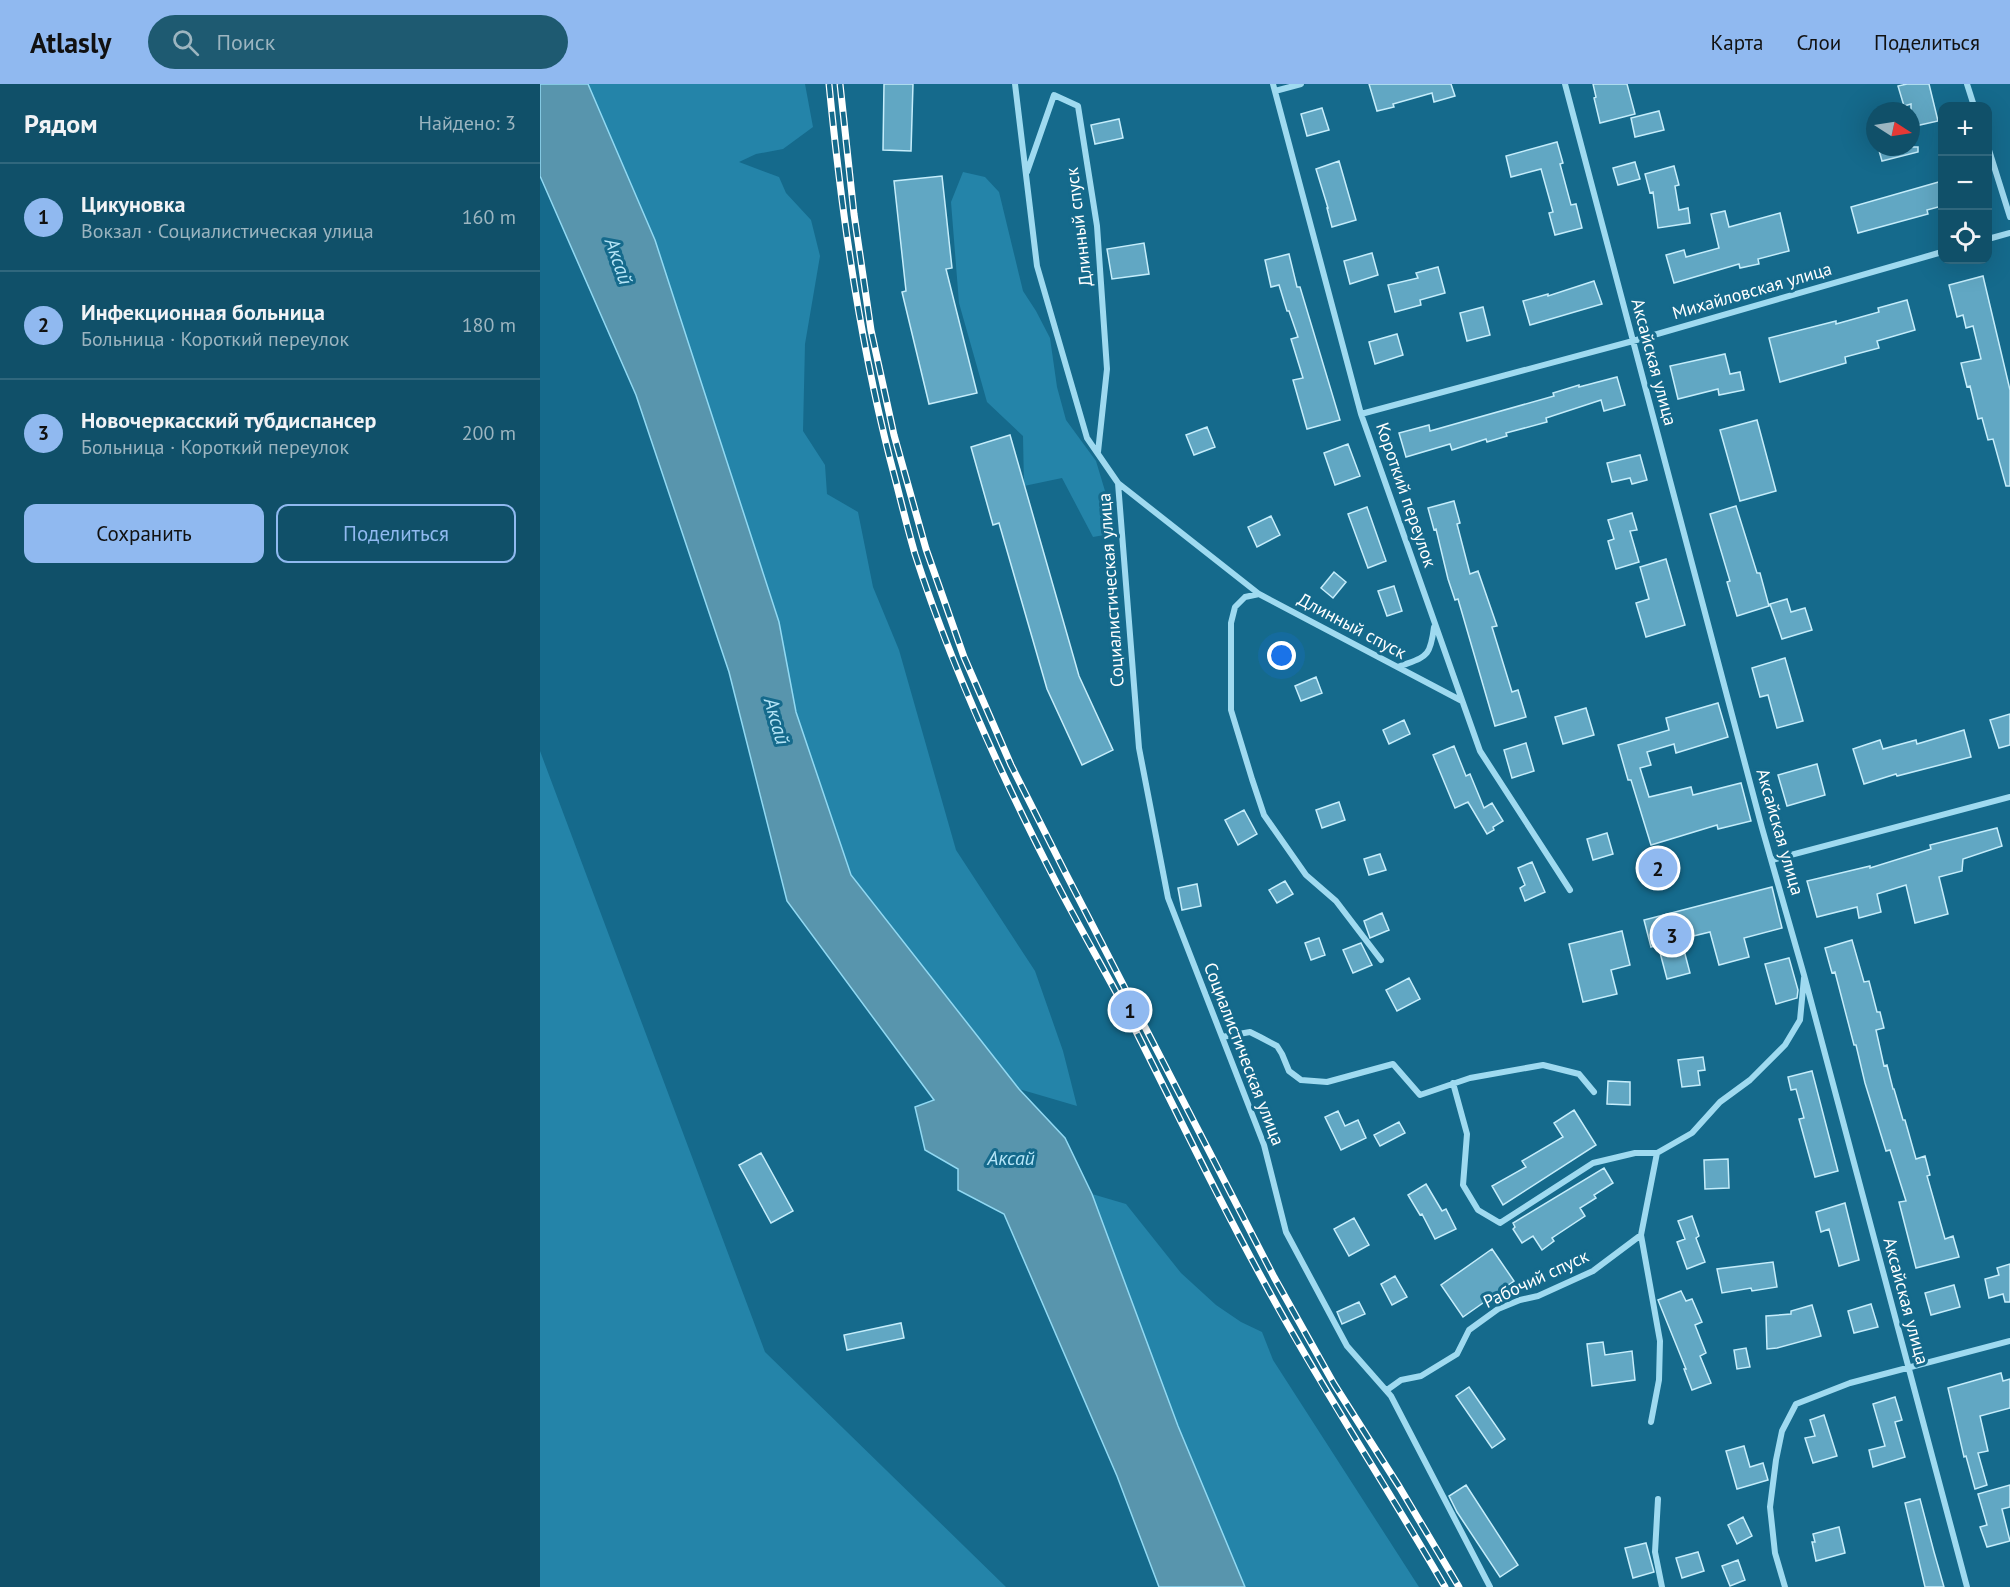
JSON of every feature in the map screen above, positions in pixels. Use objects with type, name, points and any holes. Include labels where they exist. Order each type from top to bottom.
[{"type":"street","name":"Длинный спуск","points":[[1015,84],[1038,266],[1088,438],[1118,483],[1259,594],[1462,701]]},
{"type":"street","points":[[1274,87],[1301,84]]},
{"type":"street","name":"Аксайская улица","points":[[1565,84],[1967,1587]]},
{"type":"street","points":[[1967,84],[1973,102]]},
{"type":"street","name":"Короткий переулок","points":[[1274,87],[1361,414],[1480,751],[1570,890]]},
{"type":"street","name":"Длинный спуск","points":[[1026,174],[1054,95],[1078,106],[1097,226],[1107,369],[1098,453]]},
{"type":"street","points":[[1991,156],[2010,217]]},
{"type":"street","points":[[1992,238],[2010,233]]},
{"type":"street","name":"Михайловская улица","points":[[1361,414],[1633,341],[1938,253]]},
{"type":"street","name":"Социалистическая улица","points":[[1118,483],[1138,748],[1168,898],[1264,1145],[1286,1232],[1347,1346],[1391,1396],[1490,1587]]},
{"type":"street","points":[[1259,594],[1245,597],[1235,607],[1231,623],[1231,710],[1264,815],[1306,875],[1336,901],[1381,960]]},
{"type":"street","points":[[1398,667],[1425,656],[1432,646],[1435,623]]},
{"type":"street","points":[[1772,860],[2010,796]]},
{"type":"street","points":[[1454,1083],[1467,1134],[1463,1185],[1478,1210],[1500,1223],[1593,1163],[1635,1153],[1657,1153],[1692,1133],[1720,1102],[1750,1080],[1785,1045],[1800,1020],[1804,975]]},
{"type":"street","points":[[1222,1036],[1250,1032],[1277,1046],[1289,1071],[1301,1080],[1328,1082],[1393,1064],[1420,1095],[1470,1078],[1543,1065],[1579,1074],[1594,1092]]},
{"type":"street","points":[[1651,1422],[1659,1380],[1660,1341],[1641,1235],[1657,1153]]},
{"type":"street","name":"Рабочий спуск","points":[[1387,1390],[1401,1380],[1421,1376],[1457,1354],[1469,1330],[1498,1309],[1538,1296],[1593,1271],[1641,1235]]},
{"type":"street","points":[[1785,1587],[1775,1553],[1770,1507],[1782,1431],[1796,1404],[1850,1383],[2010,1341]]},
{"type":"street","points":[[1658,1499],[1655,1552],[1662,1587]]},
{"type":"shaded area","points":[[588,84],[805,84],[813,127],[783,149],[756,154],[739,162],[779,177],[786,193],[811,220],[820,256],[805,344],[803,431],[825,465],[827,494],[858,512],[873,587],[899,650],[956,850],[1035,971],[1063,1051],[1077,1106],[1019,1089],[851,875],[796,712],[779,622],[655,240]]},
{"type":"shaded area","points":[[963,172],[985,177],[999,192],[1023,291],[1050,338],[1057,387],[1066,420],[1096,461],[1105,491],[1110,534],[1093,537],[1062,478],[1024,486],[1023,436],[987,402],[959,303],[951,202]]},
{"type":"shaded area","points":[[540,751],[765,1352],[1006,1587],[540,1587]]},
{"type":"shaded area","points":[[1092,1194],[1126,1204],[1181,1273],[1216,1305],[1241,1322],[1262,1332],[1273,1360],[1419,1587],[1245,1587],[1178,1426]]},
{"type":"water","name":"Аксай","points":[[540,84],[588,84],[655,240],[779,622],[796,712],[851,875],[1019,1089],[1065,1138],[1092,1194],[1178,1426],[1245,1587],[1159,1587],[1117,1476],[1004,1214],[958,1190],[958,1169],[925,1150],[915,1107],[934,1100],[787,901],[729,672],[636,395],[540,176]]},
{"type":"building","points":[[884,84],[913,84],[911,151],[883,150]]},
{"type":"building","points":[[1369,84],[1451,84],[1455,96],[1434,102],[1432,93],[1377,111]]},
{"type":"building","points":[[1593,84],[1627,84],[1635,114],[1600,123]]},
{"type":"building","points":[[1929,84],[1938,121],[1920,125],[1920,102],[1903,102],[1898,86]]},
{"type":"building","points":[[1322,108],[1329,130],[1307,136],[1301,114]]},
{"type":"building","points":[[1659,111],[1664,130],[1635,137],[1631,118]]},
{"type":"building","points":[[1119,119],[1123,138],[1095,144],[1091,125]]},
{"type":"building","points":[[1557,142],[1563,163],[1560,164],[1571,205],[1576,204],[1582,228],[1555,235],[1549,213],[1553,212],[1541,169],[1511,177],[1506,156]]},
{"type":"building","points":[[1881,156],[1902,156],[1882,161]]},
{"type":"building","points":[[1339,161],[1356,220],[1332,227],[1316,169]]},
{"type":"building","points":[[1635,162],[1640,179],[1618,185],[1613,168]]},
{"type":"building","points":[[1674,166],[1679,185],[1675,186],[1679,210],[1688,208],[1690,223],[1658,228],[1653,192],[1650,193],[1645,174]]},
{"type":"building","points":[[942,176],[952,268],[946,269],[977,393],[929,404],[902,292],[906,291],[894,181]]},
{"type":"building","points":[[1938,182],[1938,207],[1927,210],[1928,214],[1858,233],[1851,207]]},
{"type":"building","points":[[1725,211],[1729,227],[1780,213],[1789,251],[1758,259],[1759,264],[1740,268],[1739,264],[1674,283],[1666,255],[1684,250],[1686,257],[1719,248],[1711,214]]},
{"type":"building","points":[[1144,243],[1149,274],[1112,279],[1107,249]]},
{"type":"building","points":[[1372,253],[1378,275],[1350,284],[1344,261]]},
{"type":"building","points":[[1289,254],[1297,287],[1300,287],[1340,420],[1307,429],[1293,380],[1303,378],[1291,339],[1298,337],[1279,285],[1271,287],[1265,260]]},
{"type":"building","points":[[1438,267],[1445,293],[1420,300],[1421,305],[1395,312],[1388,285],[1418,278],[1416,273]]},
{"type":"building","points":[[1983,276],[2010,390],[2010,486],[2006,486],[1993,439],[1988,440],[1982,418],[1978,419],[1970,386],[1967,387],[1961,363],[1981,359],[1973,326],[1966,328],[1963,315],[1957,317],[1949,285]]},
{"type":"building","points":[[1594,281],[1602,304],[1530,325],[1523,301],[1548,294],[1548,296]]},
{"type":"building","points":[[1907,300],[1915,330],[1877,341],[1879,348],[1845,357],[1846,363],[1780,382],[1769,338],[1836,321],[1836,324],[1879,312],[1878,308]]},
{"type":"building","points":[[1483,307],[1490,335],[1467,341],[1460,313]]},
{"type":"building","points":[[1397,334],[1403,355],[1375,364],[1369,342]]},
{"type":"building","points":[[1725,354],[1730,374],[1740,372],[1744,390],[1719,395],[1718,389],[1678,399],[1670,366]]},
{"type":"building","points":[[1617,377],[1625,405],[1604,411],[1601,400],[1546,418],[1547,422],[1506,433],[1507,436],[1487,442],[1486,439],[1452,450],[1450,444],[1406,457],[1399,433],[1429,425],[1430,431],[1554,396],[1553,393],[1579,385],[1579,387]]},
{"type":"building","points":[[1757,420],[1776,491],[1740,501],[1720,430]]},
{"type":"building","points":[[1207,427],[1215,447],[1194,455],[1186,435]]},
{"type":"building","points":[[1010,435],[1079,676],[1113,750],[1082,765],[1047,689],[999,523],[993,525],[971,447]]},
{"type":"building","points":[[1348,444],[1360,476],[1335,485],[1324,453]]},
{"type":"building","points":[[1640,455],[1647,480],[1632,484],[1630,478],[1612,482],[1607,463]]},
{"type":"building","points":[[1454,501],[1460,523],[1457,524],[1470,574],[1478,571],[1497,626],[1492,627],[1512,692],[1518,690],[1526,717],[1495,726],[1458,599],[1455,600],[1448,579],[1436,529],[1434,530],[1428,508]]},
{"type":"building","points":[[1736,506],[1769,606],[1737,616],[1727,582],[1730,581],[1710,514]]},
{"type":"building","points":[[1367,507],[1386,561],[1368,568],[1348,514]]},
{"type":"building","points":[[1632,513],[1637,530],[1630,531],[1639,562],[1616,569],[1608,541],[1614,539],[1608,520]]},
{"type":"building","points":[[1271,516],[1280,535],[1257,547],[1248,527]]},
{"type":"building","points":[[1666,559],[1685,625],[1646,637],[1636,603],[1649,599],[1640,567]]},
{"type":"building","points":[[1334,572],[1346,582],[1333,598],[1321,588]]},
{"type":"building","points":[[1394,586],[1402,611],[1387,616],[1378,591]]},
{"type":"building","points":[[1787,599],[1791,612],[1805,608],[1812,630],[1782,639],[1770,604]]},
{"type":"building","points":[[1785,658],[1803,721],[1777,728],[1768,695],[1760,697],[1752,668]]},
{"type":"building","points":[[1316,677],[1322,693],[1301,701],[1295,686]]},
{"type":"building","points":[[1718,703],[1728,737],[1676,753],[1674,744],[1647,752],[1651,765],[1640,768],[1649,797],[1691,787],[1693,795],[1741,783],[1751,821],[1718,829],[1717,825],[1651,845],[1618,745],[1669,730],[1666,718]]},
{"type":"building","points":[[1586,708],[1594,735],[1563,744],[1555,717]]},
{"type":"building","points":[[2010,714],[2010,745],[1999,748],[1990,720]]},
{"type":"building","points":[[1404,720],[1410,734],[1389,744],[1383,730]]},
{"type":"building","points":[[1964,730],[1971,757],[1897,776],[1896,774],[1864,784],[1853,749],[1880,740],[1883,749],[1916,740],[1917,744]]},
{"type":"building","points":[[1526,743],[1534,771],[1512,778],[1504,750]]},
{"type":"building","points":[[1454,746],[1466,776],[1470,774],[1484,808],[1492,803],[1503,821],[1487,834],[1468,802],[1455,808],[1433,755]]},
{"type":"building","points":[[1817,764],[1825,795],[1787,806],[1778,775]]},
{"type":"building","points":[[1339,802],[1345,820],[1322,828],[1316,810]]},
{"type":"building","points":[[1244,810],[1257,834],[1238,845],[1225,820]]},
{"type":"building","points":[[1997,828],[2002,846],[1963,859],[1962,871],[1939,877],[1948,914],[1915,923],[1906,885],[1877,894],[1881,912],[1859,918],[1857,907],[1817,917],[1807,881],[1870,866],[1870,868],[1931,849],[1930,845]]},
{"type":"building","points":[[1607,833],[1613,854],[1593,860],[1587,839]]},
{"type":"building","points":[[1380,854],[1386,870],[1369,875],[1364,859]]},
{"type":"building","points":[[1532,862],[1545,892],[1525,901],[1520,888],[1525,885],[1518,868]]},
{"type":"building","points":[[1285,881],[1293,894],[1277,903],[1269,890]]},
{"type":"building","points":[[1197,884],[1201,906],[1182,910],[1178,888]]},
{"type":"building","points":[[1772,887],[1782,928],[1744,938],[1749,957],[1719,965],[1710,932],[1681,939],[1690,973],[1667,979],[1658,945],[1651,947],[1644,920]]},
{"type":"building","points":[[1382,913],[1389,930],[1370,938],[1364,921]]},
{"type":"building","points":[[1622,931],[1630,965],[1611,970],[1617,994],[1583,1002],[1569,944]]},
{"type":"building","points":[[1319,938],[1325,955],[1311,960],[1305,943]]},
{"type":"building","points":[[1852,940],[1864,982],[1869,981],[1877,1012],[1880,1012],[1884,1028],[1876,1030],[1884,1066],[1887,1065],[1916,1159],[1925,1156],[1930,1175],[1927,1176],[1945,1239],[1953,1236],[1959,1257],[1916,1268],[1899,1202],[1906,1201],[1890,1150],[1886,1151],[1835,972],[1832,973],[1825,948]]},
{"type":"building","points":[[1361,943],[1372,965],[1353,973],[1343,950]]},
{"type":"building","points":[[1789,958],[1798,990],[1797,998],[1776,1004],[1765,964]]},
{"type":"building","points":[[1409,978],[1420,999],[1397,1011],[1386,990]]},
{"type":"building","points":[[1703,1057],[1705,1070],[1698,1071],[1700,1085],[1682,1087],[1678,1060]]},
{"type":"building","points":[[1812,1071],[1838,1171],[1815,1177],[1799,1119],[1804,1118],[1796,1089],[1791,1090],[1788,1077]]},
{"type":"building","points":[[1608,1081],[1630,1082],[1630,1105],[1607,1104]]},
{"type":"building","points":[[1574,1110],[1596,1145],[1503,1205],[1492,1186],[1526,1167],[1522,1161],[1563,1137],[1554,1123]]},
{"type":"building","points":[[1338,1111],[1345,1126],[1358,1120],[1366,1138],[1341,1150],[1325,1117]]},
{"type":"building","points":[[1399,1122],[1405,1133],[1380,1146],[1374,1135]]},
{"type":"building","points":[[761,1153],[793,1211],[771,1223],[739,1165]]},
{"type":"building","points":[[1728,1159],[1729,1188],[1705,1189],[1704,1160]]},
{"type":"building","points":[[1604,1168],[1613,1183],[1594,1195],[1596,1198],[1580,1208],[1585,1216],[1552,1238],[1554,1241],[1542,1250],[1533,1236],[1522,1243],[1513,1229],[1515,1227],[1513,1223]]},
{"type":"building","points":[[1426,1184],[1442,1211],[1446,1209],[1456,1229],[1435,1239],[1422,1214],[1420,1215],[1408,1195]]},
{"type":"building","points":[[1845,1203],[1859,1260],[1839,1266],[1829,1229],[1821,1232],[1816,1212]]},
{"type":"building","points":[[1692,1216],[1699,1236],[1696,1238],[1705,1262],[1687,1269],[1677,1242],[1685,1239],[1678,1221]]},
{"type":"building","points":[[1354,1218],[1369,1245],[1349,1256],[1334,1229]]},
{"type":"building","points":[[1492,1249],[1514,1281],[1463,1317],[1441,1285]]},
{"type":"building","points":[[1773,1262],[1777,1287],[1752,1291],[1751,1288],[1722,1293],[1717,1269]]},
{"type":"building","points":[[2010,1264],[2010,1302],[2005,1302],[2003,1294],[1989,1298],[1985,1279],[1999,1275],[1997,1268]]},
{"type":"building","points":[[1395,1276],[1407,1297],[1392,1305],[1381,1284]]},
{"type":"building","points":[[1954,1285],[1960,1307],[1931,1315],[1925,1293]]},
{"type":"building","points":[[1681,1291],[1686,1301],[1692,1299],[1702,1322],[1695,1325],[1706,1353],[1700,1356],[1711,1383],[1692,1390],[1684,1369],[1686,1369],[1658,1300]]},
{"type":"building","points":[[1359,1302],[1365,1314],[1342,1324],[1337,1312]]},
{"type":"building","points":[[1871,1304],[1878,1327],[1854,1333],[1848,1311]]},
{"type":"building","points":[[1812,1305],[1821,1336],[1767,1349],[1766,1316],[1791,1314],[1791,1311]]},
{"type":"building","points":[[901,1323],[904,1338],[847,1350],[844,1335]]},
{"type":"building","points":[[1603,1342],[1605,1355],[1632,1351],[1635,1380],[1592,1386],[1587,1344]]},
{"type":"building","points":[[1746,1348],[1750,1367],[1737,1369],[1734,1350]]},
{"type":"building","points":[[2001,1373],[2003,1381],[2010,1379],[2010,1408],[1980,1416],[1988,1451],[1978,1453],[1987,1485],[1975,1489],[1966,1456],[1964,1457],[1948,1388]]},
{"type":"building","points":[[1469,1387],[1505,1439],[1492,1448],[1456,1396]]},
{"type":"building","points":[[1895,1397],[1902,1420],[1895,1422],[1905,1457],[1873,1467],[1869,1450],[1885,1446],[1873,1404]]},
{"type":"building","points":[[1824,1415],[1837,1456],[1813,1463],[1805,1438],[1815,1436],[1810,1420]]},
{"type":"building","points":[[1744,1446],[1750,1467],[1763,1463],[1768,1480],[1737,1489],[1726,1451]]},
{"type":"building","points":[[1466,1485],[1518,1565],[1500,1577],[1449,1496]]},
{"type":"building","points":[[2010,1485],[2010,1507],[2002,1509],[2010,1541],[1987,1547],[1980,1527],[1987,1525],[1978,1494]]},
{"type":"building","points":[[1920,1499],[1944,1587],[1925,1587],[1905,1503]]},
{"type":"building","points":[[1743,1517],[1752,1536],[1737,1544],[1728,1525]]},
{"type":"building","points":[[1839,1527],[1845,1553],[1816,1561],[1812,1542],[1815,1542],[1813,1534]]},
{"type":"building","points":[[1646,1543],[1654,1572],[1633,1578],[1625,1548]]},
{"type":"building","points":[[1698,1552],[1704,1571],[1682,1578],[1676,1558]]},
{"type":"building","points":[[1738,1560],[1745,1580],[1730,1586],[1722,1566]]},
{"type":"railway","points":[[829,84],[854,284],[873,384],[915,554],[961,679],[996,760],[1035,840],[1118,996],[1245,1247],[1285,1321],[1445,1587]]},
{"type":"railway","points":[[840,84],[854,214],[871,330],[894,435],[926,549],[964,657],[1011,765],[1274,1277],[1334,1384],[1459,1587]]},
{"type":"place","name":"Инфекционная больница","points":[[1658,868]]},
{"type":"place","name":"Новочеркасский тубдиспансер","points":[[1672,935]]},
{"type":"place","name":"Цикуновка","points":[[1130,1010]]}]
